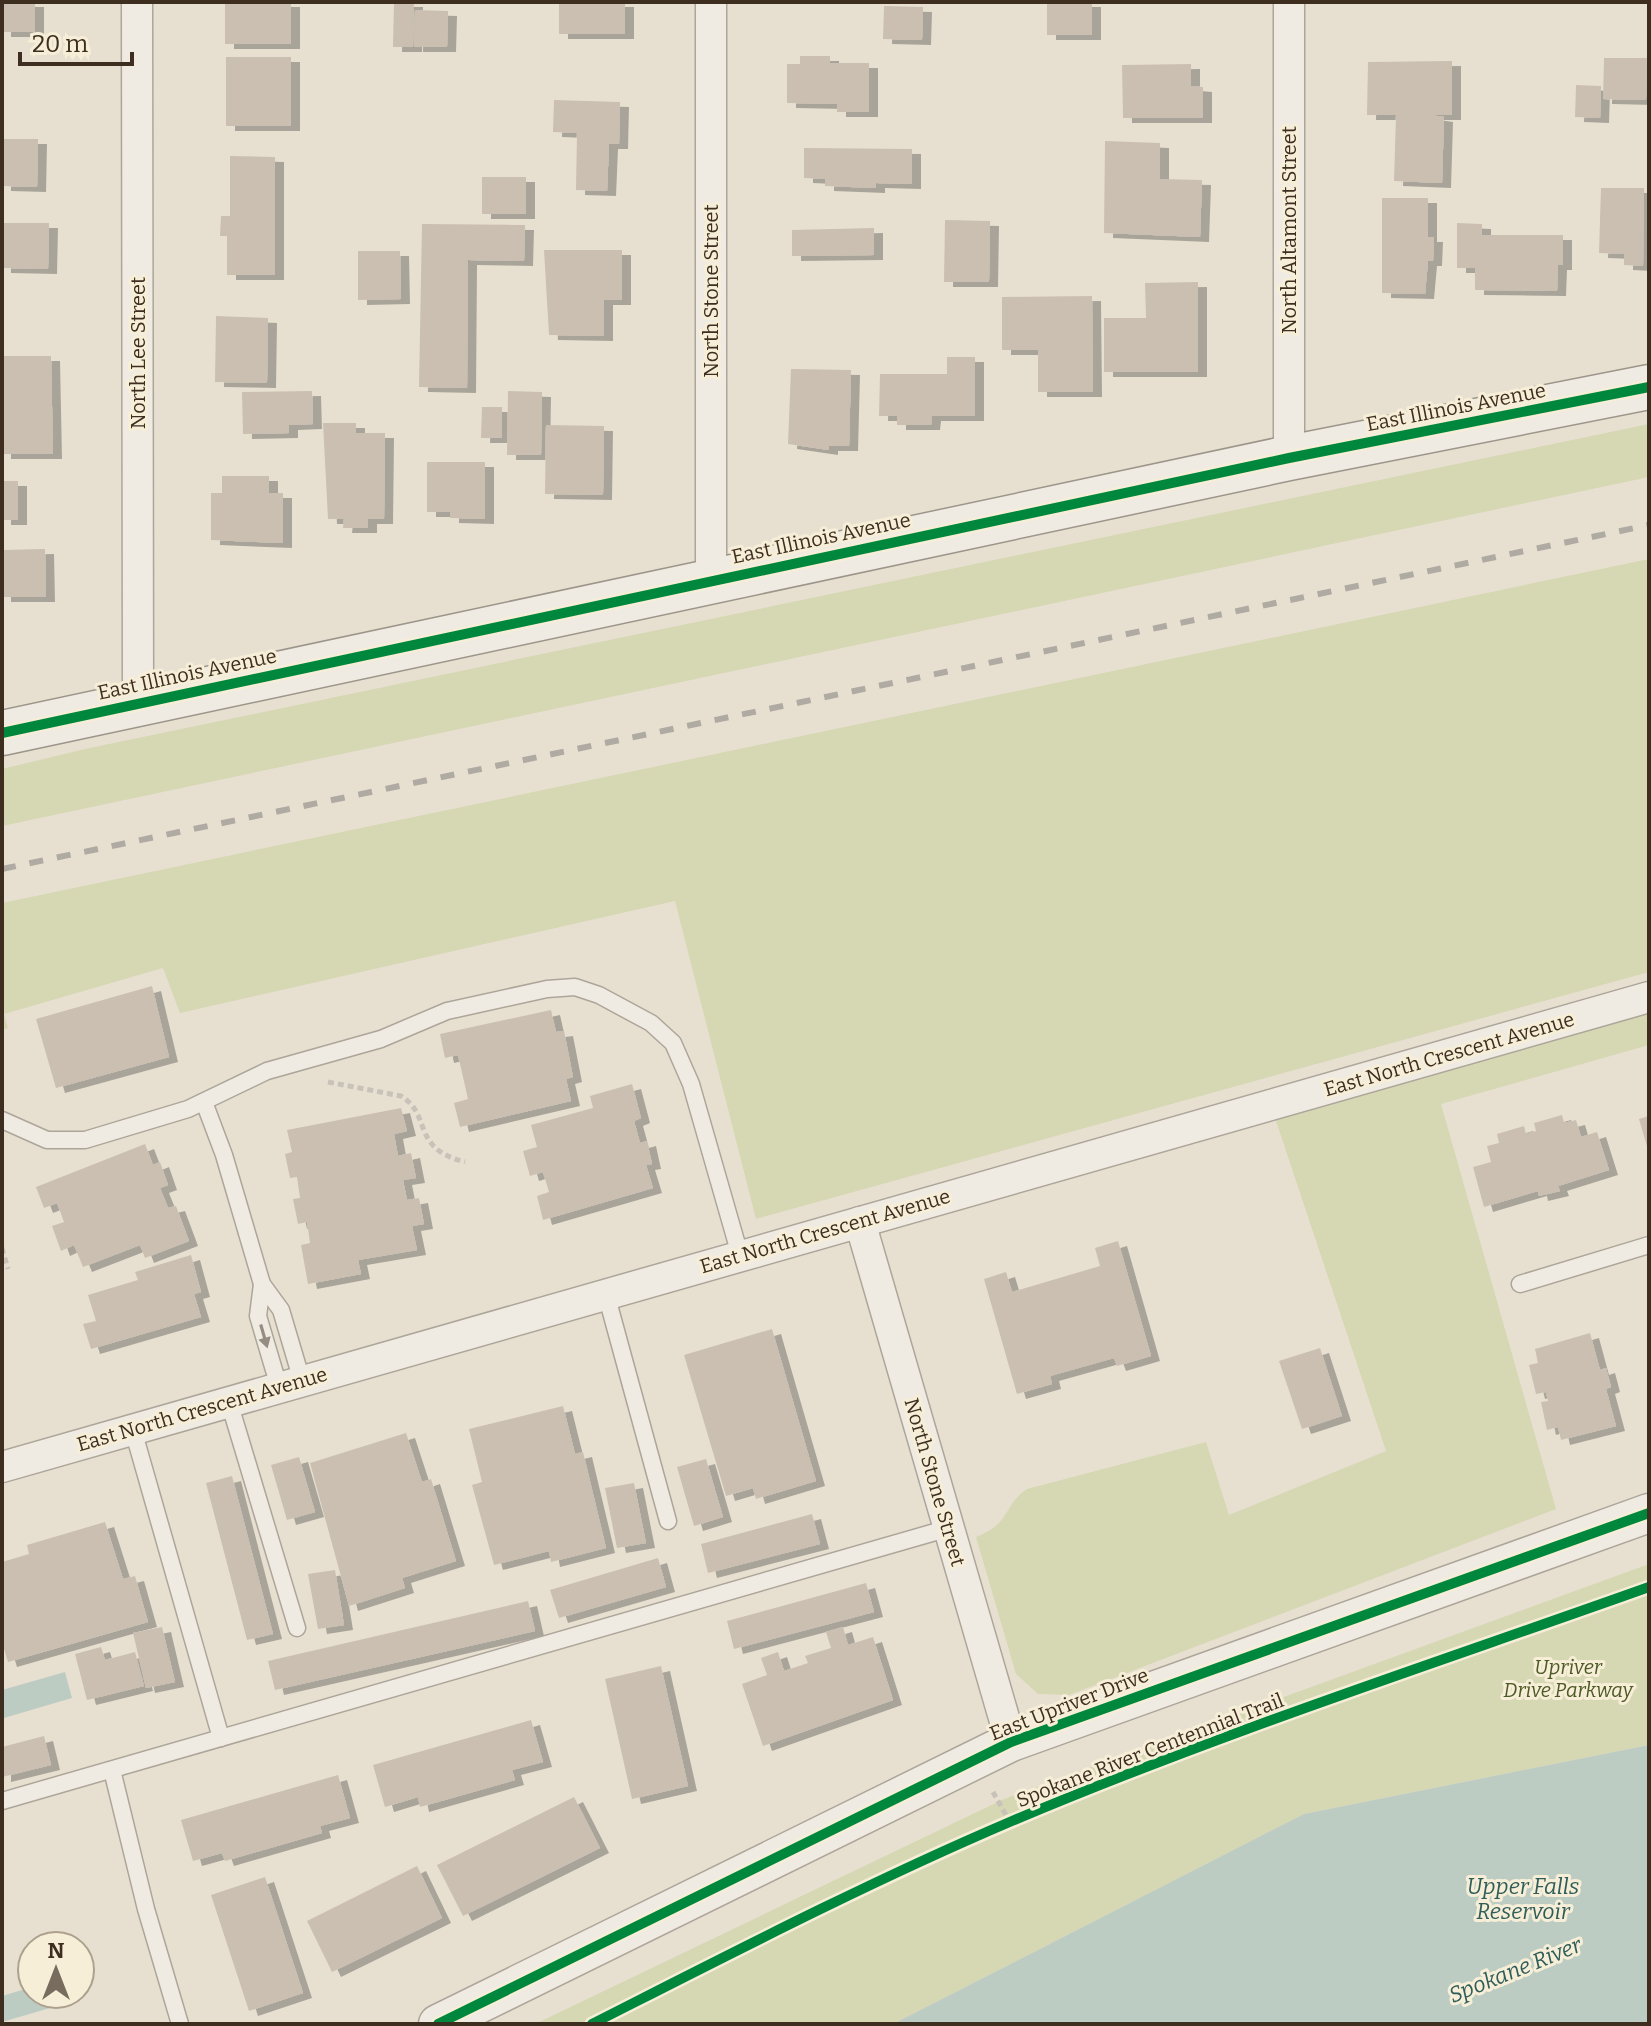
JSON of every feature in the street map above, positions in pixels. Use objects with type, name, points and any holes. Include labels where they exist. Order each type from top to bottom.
[{"type":"main road","name":"East Illinois Avenue","points":[[2,733],[1289,458],[1649,387]]},
{"type":"street","name":"North Lee Street","points":[[137,2],[138,703]]},
{"type":"street","name":"North Stone Street","points":[[711,2],[711,580]]},
{"type":"street","name":"North Altamont Street","points":[[1289,2],[1289,458]]},
{"type":"street","name":"East North Crescent Avenue","points":[[2,1467],[1649,997]]},
{"type":"street","name":"North Stone Street","points":[[860,1222],[1011,1742]]},
{"type":"street","name":"East Upriver Drive","points":[[438,2024],[1011,1742],[1649,1513]]},
{"type":"lane","points":[[2,1120],[47,1140],[71,1143],[158,1120],[204,1102],[257,1075],[381,1039],[447,1011],[561,987],[599,995],[664,1033],[680,1055],[740,1255]]},
{"type":"lane","points":[[204,1102],[224,1155],[262,1284],[281,1310],[290,1384]]},
{"type":"lane","points":[[1520,1284],[1649,1245]]},
{"type":"lane","points":[[262,1284],[258,1316],[290,1384]]},
{"type":"lane","points":[[606,1294],[668,1521]]},
{"type":"lane","points":[[229,1402],[297,1628]]},
{"type":"lane","points":[[133,1430],[221,1738]]},
{"type":"lane","points":[[2,1801],[949,1528]]},
{"type":"lane","points":[[112,1770],[146,1909],[180,2024]]},
{"type":"path","points":[[291,1063],[295,1083],[322,1081],[401,1096],[411,1102],[424,1137],[434,1148],[447,1157],[465,1162]]},
{"type":"path","points":[[2,1248],[8,1269]]},
{"type":"green space","points":[[1649,424],[1649,477],[2,826],[2,769],[85,749]]},
{"type":"green space","points":[[1649,559],[1649,972],[756,1219],[675,901],[180,1013],[163,968],[4,1014],[8,1028],[2,1030],[2,903]]},
{"type":"green space","points":[[1649,1011],[1649,1045],[1441,1104],[1556,1509],[1069,1695],[1038,1694],[1016,1674],[976,1537],[996,1526],[1027,1489],[1206,1442],[1229,1515],[1386,1451],[1275,1118]]},
{"type":"green space","name":"Upriver Drive Parkway","points":[[1649,1564],[1649,1745],[1304,1814],[893,2024],[535,2024],[1004,1799]]},
{"type":"water","points":[[65,1672],[72,1698],[4,1718],[2,1690]]},
{"type":"water","name":"Upper Falls Reservoir","points":[[1649,1745],[1649,2024],[893,2024],[1304,1814]]},
{"type":"water","points":[[16,1992],[16,2010],[43,2010],[2,2022],[2,1996]]},
{"type":"building","points":[[2,2],[35,2],[35,32],[2,32]]},
{"type":"building","points":[[225,2],[291,2],[291,44],[225,44]]},
{"type":"building","points":[[394,2],[414,2],[413,47],[393,47]]},
{"type":"building","points":[[559,2],[625,2],[625,34],[559,34]]},
{"type":"building","points":[[1047,2],[1092,2],[1092,35],[1047,35]]},
{"type":"building","points":[[884,6],[923,7],[922,40],[883,39]]},
{"type":"building","points":[[415,10],[448,11],[447,47],[414,47]]},
{"type":"building","points":[[800,56],[830,56],[830,63],[869,63],[869,112],[837,112],[837,104],[787,103],[787,64],[800,64]]},
{"type":"building","points":[[226,57],[291,57],[291,126],[226,126]]},
{"type":"building","points":[[1604,58],[1647,58],[1646,100],[1603,99]]},
{"type":"building","points":[[1452,61],[1452,115],[1430,115],[1444,117],[1442,183],[1394,181],[1396,115],[1367,115],[1368,62]]},
{"type":"building","points":[[1191,64],[1191,86],[1203,87],[1203,118],[1123,118],[1122,65]]},
{"type":"building","points":[[1576,85],[1601,86],[1600,118],[1575,117]]},
{"type":"building","points":[[554,100],[620,102],[619,144],[609,144],[607,191],[576,190],[577,133],[553,132]]},
{"type":"building","points":[[2,139],[38,139],[37,187],[2,186]]},
{"type":"building","points":[[1105,141],[1160,143],[1160,179],[1202,180],[1200,237],[1104,233]]},
{"type":"building","points":[[804,148],[912,149],[912,184],[876,183],[876,188],[825,186],[825,179],[804,178]]},
{"type":"building","points":[[230,156],[275,157],[275,275],[227,275],[227,236],[220,236],[221,216],[230,216]]},
{"type":"building","points":[[482,177],[526,177],[526,214],[482,214]]},
{"type":"building","points":[[1601,188],[1644,188],[1643,266],[1624,265],[1624,254],[1599,253]]},
{"type":"building","points":[[1382,198],[1428,198],[1428,237],[1434,237],[1433,261],[1428,261],[1425,294],[1382,293]]},
{"type":"building","points":[[945,220],[990,221],[989,282],[944,282]]},
{"type":"building","points":[[2,223],[49,223],[48,269],[2,268]]},
{"type":"building","points":[[1457,223],[1482,224],[1482,235],[1563,235],[1563,265],[1558,265],[1557,291],[1475,290],[1475,268],[1457,268]]},
{"type":"building","points":[[422,224],[525,225],[524,261],[468,260],[467,388],[419,387]]},
{"type":"building","points":[[874,228],[874,255],[792,256],[792,230]]},
{"type":"building","points":[[544,250],[622,250],[622,300],[604,300],[604,336],[549,335]]},
{"type":"building","points":[[358,251],[400,251],[401,299],[358,300]]},
{"type":"building","points":[[1198,282],[1198,372],[1104,372],[1104,318],[1146,318],[1145,283]]},
{"type":"building","points":[[1092,296],[1093,392],[1038,392],[1038,350],[1002,350],[1002,297]]},
{"type":"building","points":[[216,316],[268,318],[267,383],[215,382]]},
{"type":"building","points":[[2,356],[51,356],[53,454],[2,454]]},
{"type":"building","points":[[947,357],[975,357],[975,416],[932,416],[931,425],[897,425],[897,416],[879,416],[880,374],[947,374]]},
{"type":"building","points":[[791,369],[851,370],[849,446],[829,446],[829,450],[788,444]]},
{"type":"building","points":[[312,391],[313,424],[289,425],[289,433],[243,434],[242,392]]},
{"type":"building","points":[[508,391],[542,392],[541,455],[507,455]]},
{"type":"building","points":[[482,407],[502,407],[502,438],[481,438]]},
{"type":"building","points":[[323,423],[356,423],[356,433],[385,433],[384,519],[368,519],[368,528],[343,528],[344,519],[328,519]]},
{"type":"building","points":[[546,425],[604,426],[603,495],[545,494]]},
{"type":"building","points":[[427,462],[485,462],[485,519],[450,518],[450,512],[427,512]]},
{"type":"building","points":[[222,476],[269,476],[269,493],[283,493],[283,543],[211,540],[211,493],[222,493]]},
{"type":"building","points":[[2,481],[18,481],[18,520],[2,520]]},
{"type":"building","points":[[45,549],[46,597],[2,597],[2,550]]},
{"type":"building","points":[[152,986],[169,1057],[56,1088],[36,1019]]},
{"type":"building","points":[[551,1010],[556,1032],[564,1031],[573,1077],[566,1079],[571,1101],[460,1127],[454,1103],[468,1099],[458,1055],[445,1058],[440,1034]]},
{"type":"building","points":[[632,1084],[641,1118],[634,1121],[640,1143],[647,1141],[652,1164],[646,1165],[653,1188],[543,1220],[537,1196],[549,1192],[543,1172],[530,1176],[523,1151],[537,1147],[531,1125],[593,1108],[590,1096]]},
{"type":"building","points":[[401,1108],[407,1131],[394,1134],[398,1156],[411,1153],[416,1178],[403,1180],[407,1200],[419,1198],[424,1224],[412,1226],[417,1250],[358,1260],[361,1274],[308,1284],[301,1245],[310,1243],[307,1222],[298,1224],[293,1199],[300,1198],[297,1177],[290,1178],[285,1154],[292,1152],[287,1130]]},
{"type":"building","points":[[1562,1115],[1564,1123],[1576,1120],[1581,1137],[1597,1132],[1609,1170],[1558,1186],[1560,1191],[1539,1196],[1538,1191],[1484,1207],[1473,1167],[1491,1162],[1487,1146],[1499,1143],[1497,1134],[1524,1126],[1526,1134],[1536,1131],[1534,1123]]},
{"type":"building","points":[[1649,1116],[1649,1150],[1648,1150],[1639,1119]]},
{"type":"building","points":[[145,1144],[153,1165],[160,1162],[168,1185],[160,1188],[168,1208],[176,1206],[189,1241],[145,1258],[140,1245],[83,1267],[74,1245],[61,1251],[52,1226],[64,1222],[57,1203],[44,1208],[36,1187]]},
{"type":"building","points":[[1118,1241],[1151,1356],[1117,1366],[1114,1358],[1050,1376],[1052,1384],[1017,1394],[984,1279],[1006,1272],[1012,1292],[1100,1266],[1095,1248]]},
{"type":"building","points":[[191,1255],[201,1292],[194,1294],[201,1317],[91,1349],[83,1324],[96,1321],[88,1295],[138,1280],[135,1272]]},
{"type":"building","points":[[772,1329],[816,1481],[756,1499],[753,1488],[726,1496],[684,1355]]},
{"type":"building","points":[[1590,1333],[1600,1370],[1606,1368],[1611,1387],[1606,1389],[1616,1426],[1561,1440],[1558,1427],[1547,1430],[1541,1402],[1548,1401],[1546,1392],[1536,1394],[1529,1365],[1538,1363],[1535,1349]]},
{"type":"building","points":[[1320,1348],[1342,1416],[1302,1429],[1279,1361]]},
{"type":"building","points":[[563,1406],[575,1454],[583,1452],[606,1548],[551,1562],[549,1551],[494,1565],[472,1485],[482,1482],[469,1429]]},
{"type":"building","points":[[406,1433],[422,1482],[431,1479],[456,1561],[402,1578],[405,1588],[349,1606],[310,1463]]},
{"type":"building","points":[[299,1457],[315,1512],[287,1520],[271,1465]]},
{"type":"building","points":[[706,1459],[723,1517],[694,1526],[677,1467]]},
{"type":"building","points":[[232,1476],[273,1634],[247,1640],[206,1483]]},
{"type":"building","points":[[634,1483],[646,1543],[617,1548],[605,1488]]},
{"type":"building","points":[[812,1514],[820,1544],[708,1573],[701,1544]]},
{"type":"building","points":[[105,1522],[123,1579],[135,1576],[148,1622],[8,1662],[2,1642],[2,1562],[29,1554],[27,1545]]},
{"type":"building","points":[[658,1558],[666,1587],[559,1618],[550,1590]]},
{"type":"building","points":[[335,1570],[344,1625],[318,1629],[308,1574]]},
{"type":"building","points":[[866,1583],[874,1612],[734,1649],[727,1621]]},
{"type":"building","points":[[528,1601],[535,1631],[275,1690],[268,1661]]},
{"type":"building","points":[[162,1627],[175,1682],[146,1688],[133,1633]]},
{"type":"building","points":[[843,1627],[848,1645],[873,1637],[893,1700],[763,1746],[742,1684],[767,1675],[761,1658],[778,1652],[784,1671],[808,1663],[805,1656],[831,1648],[826,1632]]},
{"type":"building","points":[[101,1647],[105,1660],[135,1652],[144,1686],[87,1700],[75,1654]]},
{"type":"building","points":[[661,1666],[688,1786],[632,1799],[605,1679]]},
{"type":"building","points":[[531,1720],[543,1762],[512,1770],[515,1780],[420,1807],[418,1797],[385,1807],[373,1765]]},
{"type":"building","points":[[44,1736],[51,1765],[2,1777],[2,1747]]},
{"type":"building","points":[[338,1775],[350,1818],[320,1826],[322,1833],[225,1861],[222,1853],[193,1861],[181,1820]]},
{"type":"building","points":[[574,1797],[600,1848],[463,1916],[437,1865]]},
{"type":"building","points":[[417,1866],[442,1918],[332,1972],[307,1921]]},
{"type":"building","points":[[265,1877],[303,1993],[249,2011],[211,1895]]},
{"type":"railway","points":[[2,869],[1649,525]]},
{"type":"cycle path","points":[[2,733],[1289,458],[1649,387]]},
{"type":"cycle path","points":[[438,2024],[1011,1742],[1649,1513]]},
{"type":"cycle path","name":"Spokane River Centennial Trail","points":[[592,2024],[853,1894],[1012,1821],[1249,1728],[1649,1587]]},
{"type":"water label","name":"Spokane River","points":[[1515,1970]]}]
